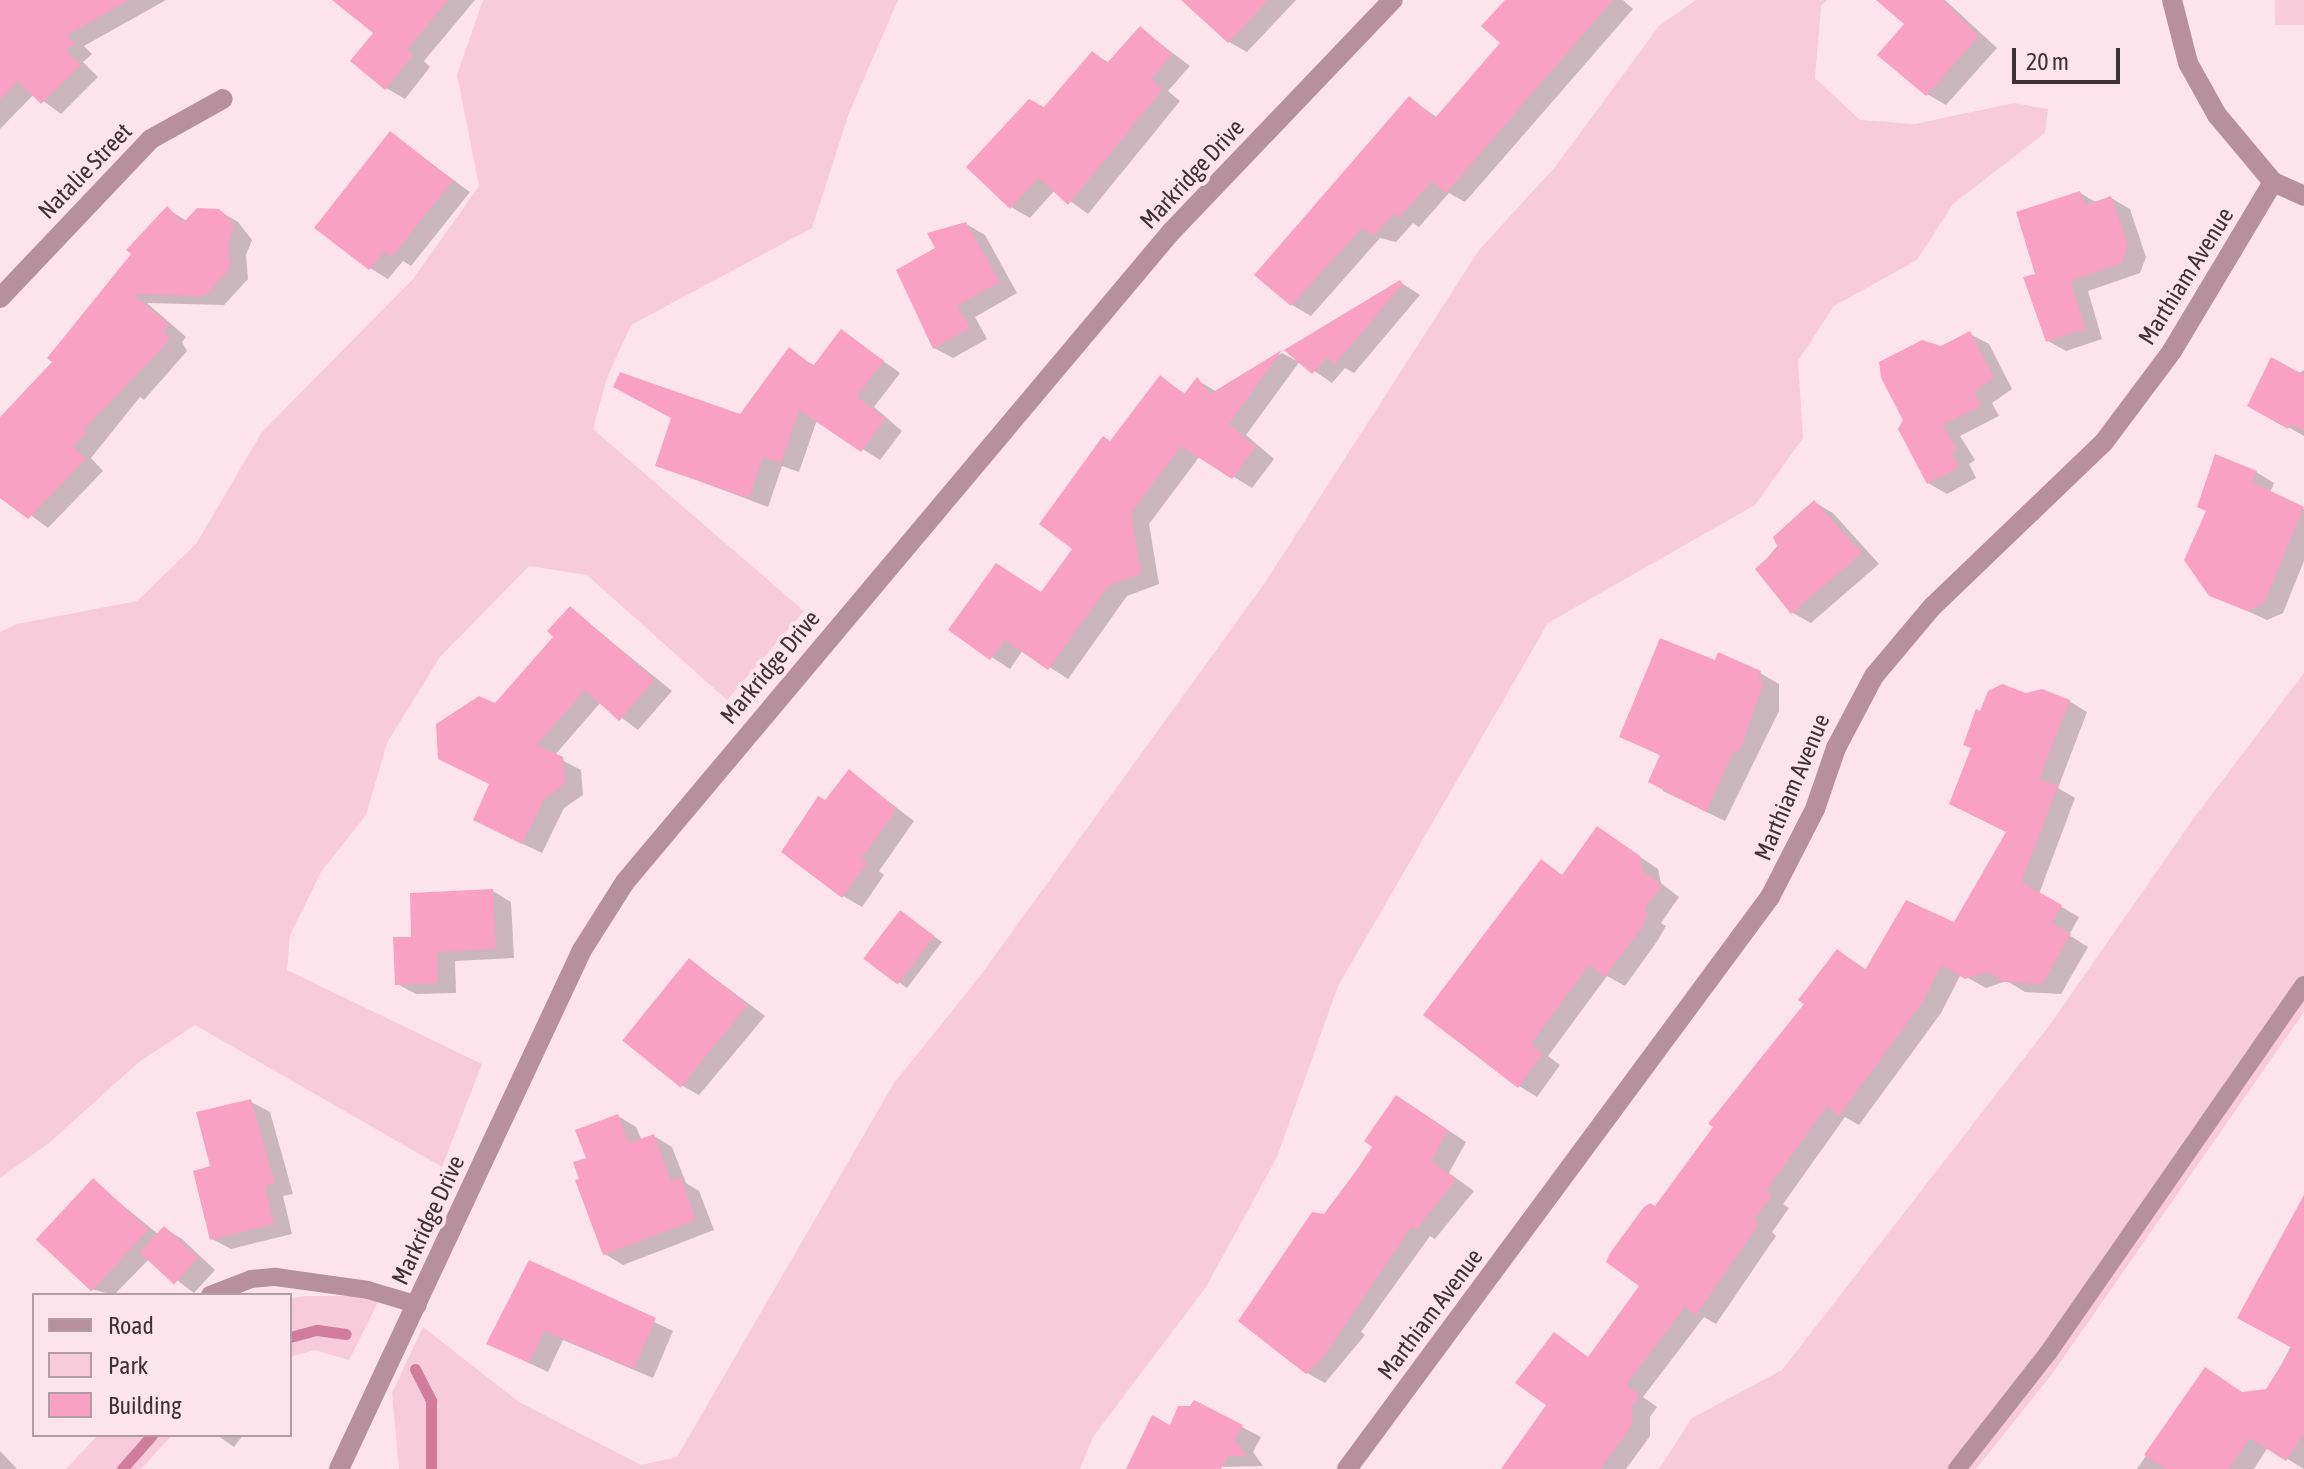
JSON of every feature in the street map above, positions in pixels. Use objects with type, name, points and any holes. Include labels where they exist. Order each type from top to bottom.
[{"type":"street","name":"Markridge Drive","points":[[339,1469],[582,950],[625,882],[1171,232],[1393,0]]},
{"type":"street","points":[[2172,0],[2188,63],[2217,115],[2273,182],[2304,196]]},
{"type":"street","name":"Natalie Street","points":[[0,298],[151,139],[223,99]]},
{"type":"street","name":"Marthiam Avenue","points":[[1347,1469],[1770,897],[1810,820],[1836,748],[1874,676],[1932,607],[2104,442],[2172,351],[2273,182]]},
{"type":"lane","points":[[1957,1469],[2048,1353],[2304,985]]},
{"type":"lane","points":[[215,1293],[251,1279],[276,1277],[368,1290],[418,1305]]},
{"type":"green space","points":[[483,0],[898,0],[849,113],[812,228],[631,325],[607,378],[593,429],[804,611],[727,700],[587,575],[529,566],[440,657],[387,743],[366,815],[321,872],[290,935],[287,970],[482,1064],[442,1167],[195,1025],[139,1062],[49,1143],[0,1178],[0,632],[17,624],[137,601],[196,544],[262,432],[413,279],[479,186],[457,75]]},
{"type":"green space","points":[[1696,0],[1827,0],[1821,6],[1815,78],[1860,120],[1915,124],[2014,103],[2048,109],[2045,133],[1953,204],[1917,260],[1834,306],[1798,361],[1803,438],[1755,505],[1548,623],[1338,986],[1277,1157],[1206,1287],[1093,1437],[1080,1469],[399,1469],[392,1393],[423,1327],[519,1402],[641,1465],[677,1457],[894,1083],[980,976],[1264,584],[1479,250],[1555,167],[1659,26]]},
{"type":"green space","points":[[2275,0],[2304,0],[2304,25],[2275,25]]},
{"type":"green space","points":[[2304,673],[2304,1012],[2052,1374],[1976,1469],[1659,1469],[1692,1418],[1782,1370],[2049,1026],[2196,815]]},
{"type":"green space","points":[[381,1296],[349,1360],[315,1350],[292,1356],[292,1299]]},
{"type":"green space","points":[[96,1437],[170,1437],[141,1469],[66,1469]]},
{"type":"building","points":[[0,0],[129,0],[67,35],[75,43],[66,51],[81,65],[41,104],[18,81],[0,100]]},
{"type":"building","points":[[332,0],[448,0],[407,50],[413,55],[385,90],[350,61],[373,33]]},
{"type":"building","points":[[1181,0],[1268,0],[1228,43]]},
{"type":"building","points":[[1505,0],[1613,0],[1446,193],[1432,181],[1399,218],[1395,213],[1371,235],[1362,228],[1291,306],[1254,275],[1409,96],[1435,118],[1500,43],[1481,26]]},
{"type":"building","points":[[1876,0],[1943,0],[1979,36],[1926,96],[1877,55],[1904,24]]},
{"type":"building","points":[[1140,26],[1172,54],[1151,79],[1163,89],[1068,205],[1039,178],[1010,209],[966,167],[1029,99],[1044,107],[1092,51],[1107,63]]},
{"type":"building","points":[[390,131],[453,180],[392,257],[384,251],[369,270],[314,228]]},
{"type":"building","points":[[2080,191],[2085,205],[2111,196],[2128,245],[2122,263],[2071,281],[2085,329],[2046,342],[2023,277],[2035,274],[2016,212]]},
{"type":"building","points":[[167,206],[183,223],[197,208],[219,209],[229,218],[234,228],[228,244],[230,268],[205,296],[133,294],[169,325],[164,331],[170,340],[84,429],[87,432],[73,447],[86,459],[28,519],[0,498],[0,417],[52,362],[47,358],[131,254],[126,250]]},
{"type":"building","points":[[966,222],[1000,282],[957,306],[970,328],[933,349],[896,270],[935,248],[927,233]]},
{"type":"building","points":[[1400,280],[1403,284],[1335,364],[1327,357],[1312,374],[1284,350]]},
{"type":"building","points":[[841,329],[884,361],[857,396],[885,419],[861,452],[799,410],[781,463],[763,457],[749,498],[655,466],[671,418],[613,387],[620,372],[740,414],[789,347],[813,366]]},
{"type":"building","points":[[1970,331],[1994,378],[1974,392],[1981,406],[1942,425],[1957,449],[1952,453],[1959,468],[1927,484],[1898,429],[1903,420],[1881,378],[1879,362],[1922,340],[1941,346]]},
{"type":"building","points":[[1282,350],[1229,424],[1256,447],[1232,479],[1181,446],[1131,513],[1141,574],[1108,586],[1048,670],[1005,640],[990,660],[948,630],[996,563],[1041,592],[1072,549],[1039,524],[1103,436],[1110,441],[1160,375],[1184,394],[1197,377],[1210,394]]},
{"type":"building","points":[[2271,357],[2304,375],[2304,431],[2291,424],[2288,429],[2247,406]]},
{"type":"building","points":[[2215,454],[2257,471],[2252,482],[2304,507],[2264,603],[2247,611],[2209,596],[2184,560],[2206,511],[2197,507]]},
{"type":"building","points":[[1814,500],[1862,553],[1791,614],[1755,569],[1778,548],[1773,537]]},
{"type":"building","points":[[570,606],[655,680],[619,721],[585,690],[536,745],[563,757],[565,784],[545,798],[522,844],[473,820],[489,784],[438,759],[436,724],[479,696],[495,703],[553,637],[547,631]]},
{"type":"building","points":[[1660,638],[1715,660],[1718,652],[1761,671],[1758,679],[1764,682],[1740,750],[1733,752],[1706,812],[1648,782],[1660,755],[1619,737]]},
{"type":"building","points":[[2002,684],[2026,693],[2042,689],[2070,700],[2039,779],[2058,786],[2021,882],[2062,905],[2052,923],[2071,934],[2042,984],[2005,982],[1987,972],[1965,979],[1942,965],[1922,1003],[1839,1116],[1827,1106],[1766,1191],[1772,1196],[1754,1220],[1759,1224],[1696,1315],[1685,1307],[1626,1385],[1640,1395],[1632,1406],[1632,1425],[1600,1469],[1501,1469],[1546,1405],[1515,1383],[1554,1332],[1588,1357],[1639,1286],[1606,1262],[1610,1253],[1643,1208],[1650,1203],[1655,1206],[1713,1127],[1708,1124],[1804,1004],[1798,1000],[1837,949],[1865,970],[1906,900],[1954,922],[2006,832],[1949,804],[1971,748],[1963,745],[1976,709],[1980,711],[1988,691]]},
{"type":"building","points":[[849,769],[897,809],[861,859],[867,863],[842,898],[781,852],[818,796],[825,800]]},
{"type":"building","points":[[1597,826],[1640,856],[1642,871],[1662,885],[1644,910],[1649,913],[1640,930],[1605,977],[1589,965],[1531,1044],[1543,1053],[1518,1088],[1423,1015],[1541,859],[1562,875]]},
{"type":"building","points":[[493,889],[496,949],[437,952],[438,983],[395,985],[393,937],[411,937],[410,893]]},
{"type":"building","points":[[900,910],[934,936],[898,985],[863,959]]},
{"type":"building","points":[[689,958],[747,1005],[681,1088],[622,1040]]},
{"type":"building","points":[[1396,1095],[1448,1130],[1431,1161],[1456,1179],[1416,1230],[1411,1227],[1322,1359],[1306,1374],[1238,1321],[1312,1212],[1324,1214],[1356,1171],[1372,1147],[1364,1141]]},
{"type":"building","points":[[251,1099],[275,1184],[265,1186],[274,1224],[210,1240],[193,1171],[210,1166],[196,1112]]},
{"type":"building","points":[[618,1114],[629,1143],[654,1134],[671,1181],[681,1178],[696,1220],[603,1255],[575,1180],[579,1179],[573,1162],[586,1158],[575,1130]]},
{"type":"building","points":[[93,1178],[149,1230],[91,1291],[36,1239]]},
{"type":"building","points":[[2304,1195],[2304,1434],[2286,1461],[2250,1438],[2229,1469],[2166,1469],[2144,1455],[2205,1367],[2242,1392],[2266,1389],[2292,1348],[2237,1318]]},
{"type":"building","points":[[164,1226],[198,1258],[174,1284],[139,1252]]},
{"type":"building","points":[[529,1260],[656,1318],[634,1369],[544,1331],[529,1363],[486,1344]]},
{"type":"building","points":[[1194,1400],[1243,1425],[1235,1440],[1247,1456],[1228,1456],[1221,1469],[1126,1469],[1152,1415],[1170,1425],[1178,1406],[1190,1406]]},
{"type":"waterway","points":[[292,1336],[317,1330],[346,1334]]},
{"type":"waterway","points":[[415,1369],[431,1401],[431,1469]]},
{"type":"waterway","points":[[122,1469],[150,1437]]}]
